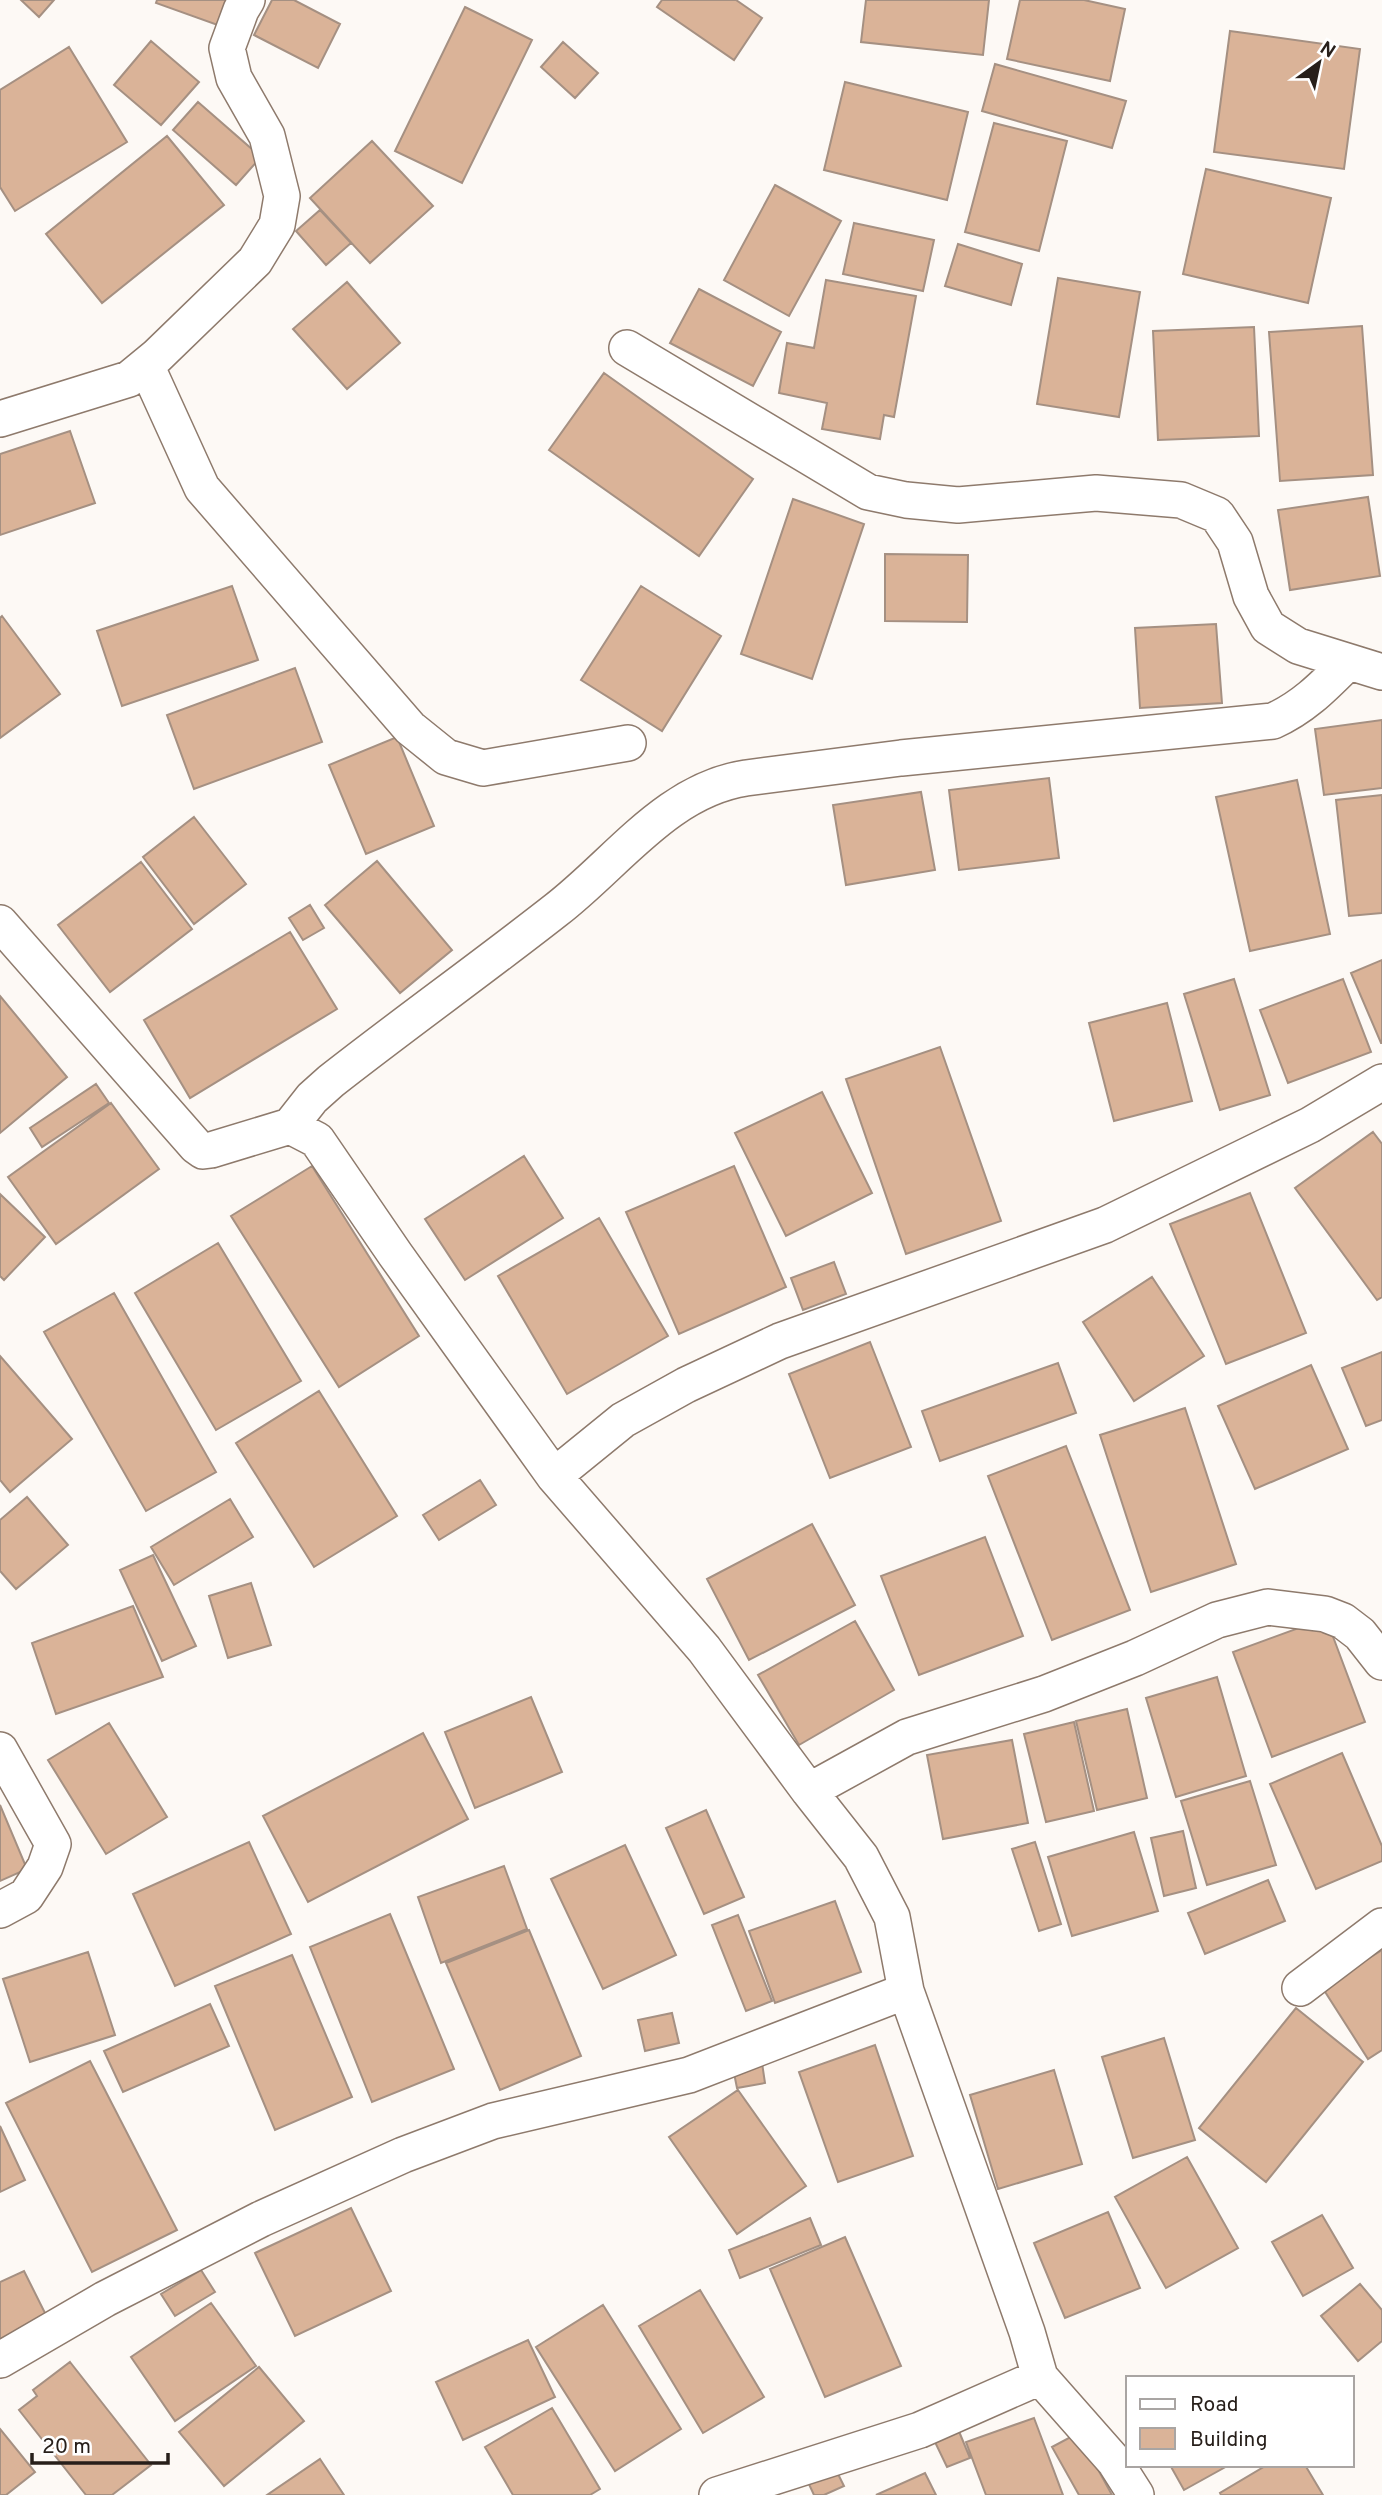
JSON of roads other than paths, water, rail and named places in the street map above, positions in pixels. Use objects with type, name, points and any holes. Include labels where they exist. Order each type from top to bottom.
[{"type":"street","points":[[0,419],[129,379],[254,261],[277,225],[282,197],[267,136],[234,78],[227,48],[247,0]]},
{"type":"street","points":[[627,348],[868,492],[906,500],[958,505],[1096,493],[1181,500],[1217,515],[1235,542],[1251,596],[1268,627],[1298,646],[1382,672]]},
{"type":"street","points":[[146,365],[202,488],[410,728],[446,757],[483,768],[628,743]]},
{"type":"street","points":[[0,923],[196,1146],[203,1151],[211,1150],[290,1126],[312,1098],[331,1081],[559,908],[671,809],[708,787],[737,779],[901,758],[1273,721],[1294,712],[1313,698],[1348,662]]},
{"type":"street","points":[[554,1476],[623,1420],[686,1384],[780,1341],[1105,1225],[1310,1125],[1382,1082]]},
{"type":"street","points":[[290,1126],[317,1140],[554,1476],[704,1649],[862,1857],[892,1917],[906,1991],[1027,2332],[1040,2377],[1115,2462],[1136,2495]]},
{"type":"street","points":[[810,1791],[906,1737],[1044,1694],[1135,1658],[1217,1620],[1268,1607],[1325,1614],[1343,1621],[1360,1634],[1382,1662]]},
{"type":"street","points":[[0,1751],[53,1844],[45,1867],[26,1896],[0,1910]]},
{"type":"street","points":[[1300,1988],[1382,1926]]},
{"type":"street","points":[[0,2360],[105,2299],[261,2219],[403,2155],[493,2121],[689,2075],[820,2022],[906,1991]]},
{"type":"street","points":[[717,2495],[920,2430],[1040,2377]]}]
